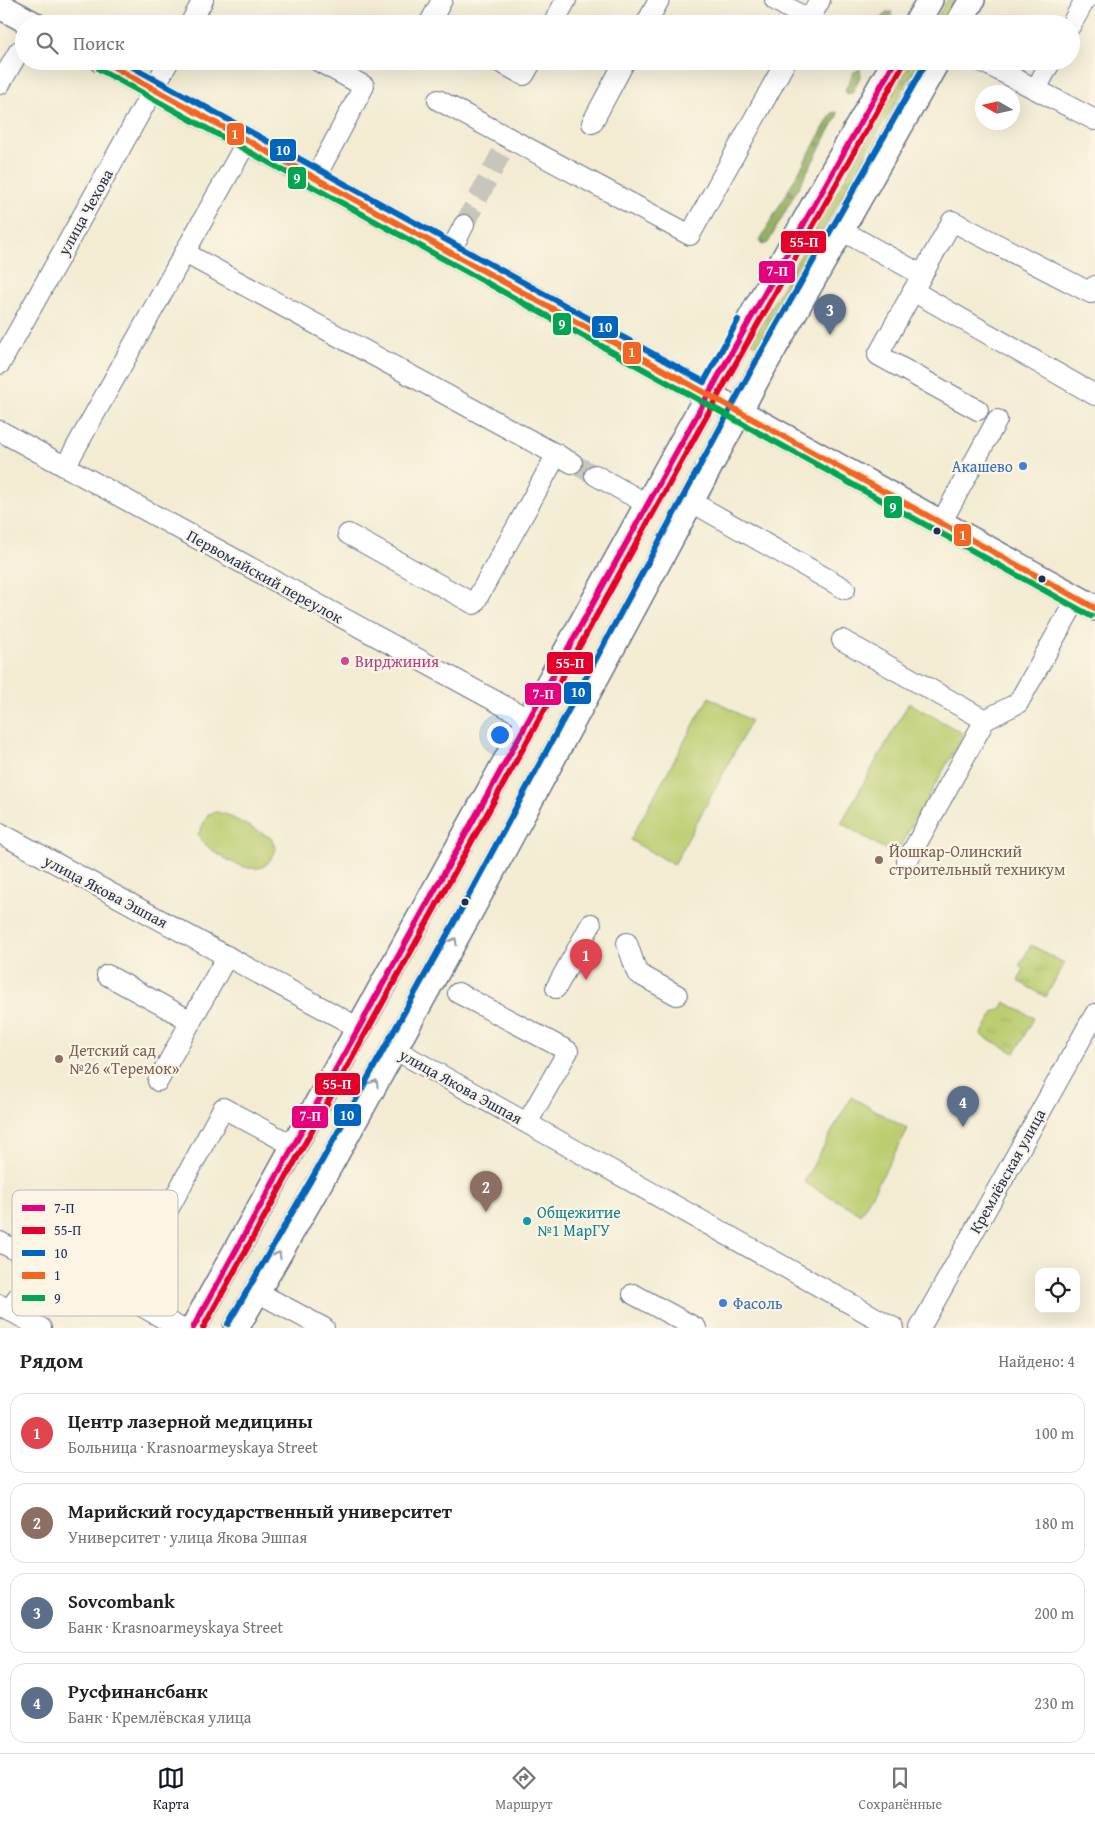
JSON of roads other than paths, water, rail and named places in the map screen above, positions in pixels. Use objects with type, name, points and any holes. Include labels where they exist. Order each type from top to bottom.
[{"type":"main road","points":[[921,15],[930,0]]},
{"type":"main road","points":[[963,15],[972,0]]},
{"type":"main road","points":[[0,6],[16,15]]},
{"type":"main road","points":[[119,70],[1086,603]]},
{"type":"main road","points":[[193,1328],[530,720],[885,70]]},
{"type":"main road","points":[[236,1328],[475,904],[739,411],[932,70]]},
{"type":"main road","name":"улица Якова Эшпая","points":[[360,1028],[394,1049]]},
{"type":"street","points":[[195,15],[203,0]]},
{"type":"street","points":[[433,15],[442,0]]},
{"type":"street","points":[[558,15],[566,0]]},
{"type":"street","points":[[651,15],[659,0]]},
{"type":"street","points":[[775,0],[800,15]]},
{"type":"street","points":[[814,15],[820,0]]},
{"type":"street","points":[[1077,15],[1085,0]]},
{"type":"street","points":[[0,84],[15,58]]},
{"type":"street","name":"улица Чехова","points":[[0,364],[164,70]]},
{"type":"street","points":[[315,178],[364,86],[335,70]]},
{"type":"street","points":[[514,70],[524,76],[527,70]]},
{"type":"street","points":[[592,122],[621,70]]},
{"type":"street","points":[[438,100],[690,235],[781,70]]},
{"type":"street","points":[[999,70],[1095,120]]},
{"type":"street","points":[[1036,89],[1046,70]]},
{"type":"street","points":[[66,467],[247,141]]},
{"type":"street","points":[[978,410],[878,355],[952,221],[1091,293],[1095,286]]},
{"type":"street","points":[[450,252],[464,225]]},
{"type":"street","points":[[841,230],[918,283],[1095,394]]},
{"type":"street","points":[[184,253],[564,459],[474,604],[348,534]]},
{"type":"street","points":[[941,522],[997,420]]},
{"type":"street","name":"Первомайский переулок","points":[[0,431],[530,720]]},
{"type":"street","points":[[595,475],[647,504]]},
{"type":"street","points":[[690,501],[846,589]]},
{"type":"street","points":[[907,861],[985,720],[1018,703],[1086,603]]},
{"type":"street","points":[[842,640],[985,720]]},
{"type":"street","name":"улица Якова Эшпая","points":[[0,833],[360,1028]]},
{"type":"street","points":[[556,988],[591,924]]},
{"type":"street","points":[[627,944],[637,973],[677,995]]},
{"type":"street","points":[[158,1081],[227,956]]},
{"type":"street","points":[[107,975],[191,1021]]},
{"type":"street","points":[[458,993],[568,1051],[527,1124]]},
{"type":"street","name":"Кремлёвская улица","points":[[920,1328],[1095,1014]]},
{"type":"street","name":"улица Якова Эшпая","points":[[394,1049],[894,1328]]},
{"type":"street","points":[[178,1191],[223,1108],[294,1146]]},
{"type":"street","points":[[0,1242],[12,1248]]},
{"type":"street","points":[[257,1292],[324,1328]]},
{"type":"street","points":[[633,1294],[696,1328]]},
{"type":"street","points":[[19,1316],[40,1328]]},
{"type":"street","points":[[159,1316],[180,1328]]},
{"type":"tunnel","points":[[464,225],[509,138]]},
{"type":"tunnel","points":[[572,463],[595,475]]},
{"type":"place","name":"Sovcombank","points":[[830,335]]},
{"type":"place","name":"Акашево","points":[[1023,466]]},
{"type":"place","name":"Вирджиния","points":[[345,661]]},
{"type":"place","name":"Йошкар-Олинский строительный техникум","points":[[879,860]]},
{"type":"place","name":"Центр лазерной медицины","points":[[586,980]]},
{"type":"place","name":"Детский сад №26 «Теремок»","points":[[59,1059]]},
{"type":"place","name":"Русфинансбанк","points":[[963,1127]]},
{"type":"place","name":"Марийский государственный университет","points":[[486,1212]]},
{"type":"place","name":"Общежитие №1 МарГУ","points":[[527,1221]]},
{"type":"place","name":"Фасоль","points":[[723,1303]]}]
